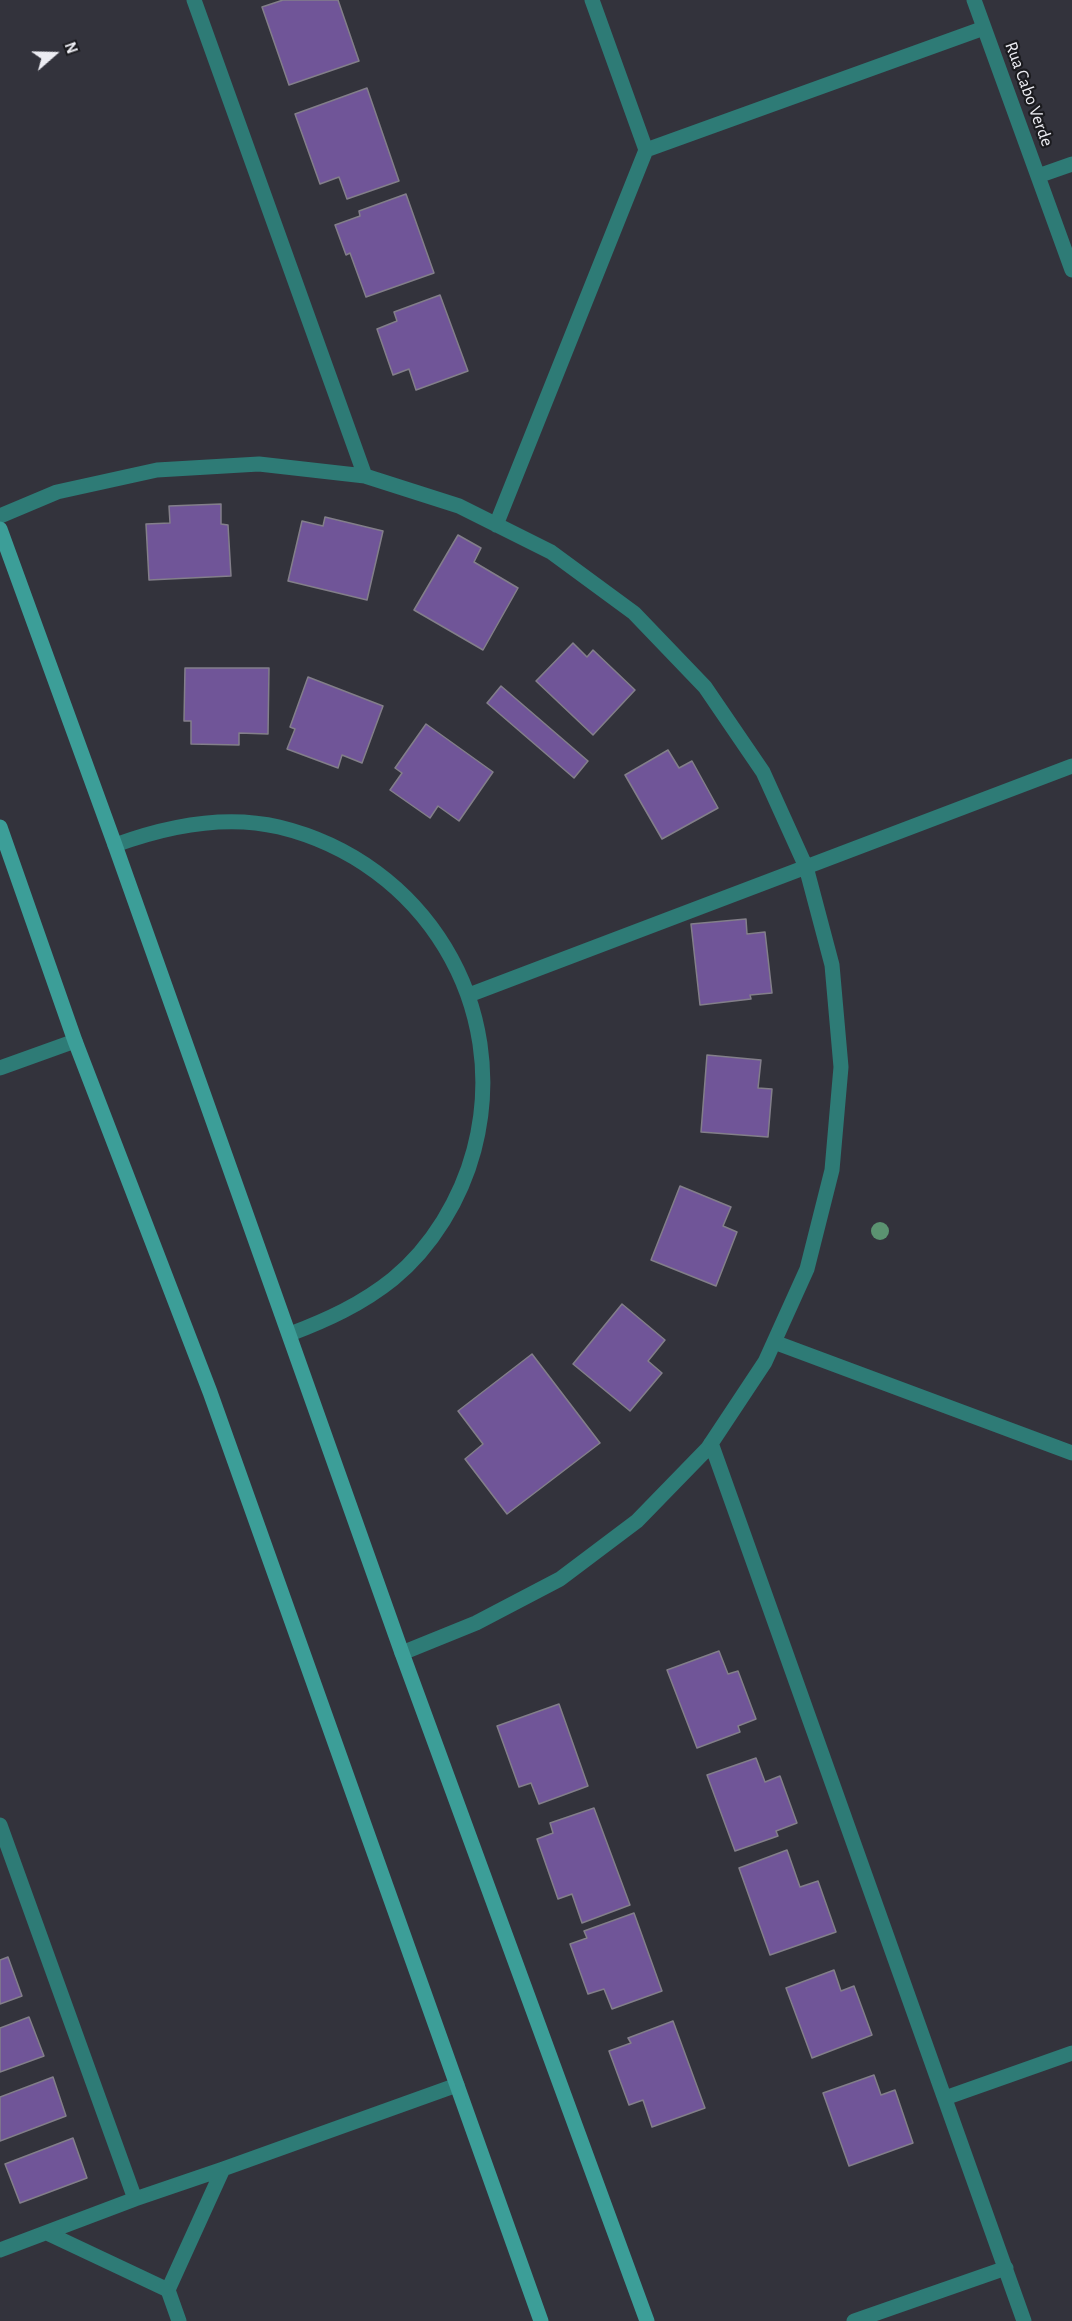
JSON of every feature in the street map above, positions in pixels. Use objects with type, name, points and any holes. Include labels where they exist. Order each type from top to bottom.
[{"type":"street","points":[[194,0],[364,476]]},
{"type":"street","points":[[496,525],[646,150],[592,0]]},
{"type":"street","name":"Rua Cabo Verde","points":[[974,0],[1072,270]]},
{"type":"street","points":[[646,150],[984,28]]},
{"type":"street","points":[[1038,176],[1072,164]]},
{"type":"street","points":[[0,516],[57,492],[157,470],[259,465],[364,476],[459,506],[551,552],[634,613],[705,687],[763,772],[806,867],[832,965],[841,1067],[832,1170],[807,1269],[765,1362],[711,1443],[637,1521],[560,1579],[476,1623],[402,1653]]},
{"type":"street","points":[[0,529],[290,1334],[402,1653],[647,2321]]},
{"type":"street","points":[[469,995],[1072,766]]},
{"type":"street","points":[[115,845],[146,833],[190,824],[234,822],[278,826],[320,839],[359,859],[395,886],[426,918],[451,954],[469,995],[480,1038],[484,1082],[480,1126],[469,1169],[450,1210],[426,1246],[395,1278],[362,1302],[290,1334]]},
{"type":"street","points":[[0,827],[75,1041],[210,1392],[541,2321]]},
{"type":"street","points":[[0,1068],[75,1041]]},
{"type":"street","points":[[774,1342],[1072,1454]]},
{"type":"street","points":[[711,1443],[1024,2321]]},
{"type":"street","points":[[0,1825],[135,2199]]},
{"type":"street","points":[[945,2098],[1072,2053]]},
{"type":"street","points":[[0,2250],[135,2199],[458,2085]]},
{"type":"street","points":[[179,2321],[168,2290],[223,2169]]},
{"type":"street","points":[[47,2233],[168,2290]]},
{"type":"street","points":[[854,2321],[1006,2268]]},
{"type":"street","points":[[528,2286],[535,2321]]},
{"type":"building","points":[[283,0],[338,0],[359,61],[289,85],[262,7]]},
{"type":"building","points":[[367,88],[399,181],[347,199],[339,177],[320,184],[295,114]]},
{"type":"building","points":[[406,194],[434,273],[366,297],[350,253],[346,255],[335,225],[360,216],[359,211]]},
{"type":"building","points":[[440,295],[468,371],[416,390],[409,369],[393,375],[377,329],[397,321],[394,312]]},
{"type":"building","points":[[221,504],[221,524],[228,525],[231,576],[149,580],[146,524],[170,523],[169,506]]},
{"type":"building","points":[[325,517],[383,531],[367,600],[288,581],[302,521],[323,526]]},
{"type":"building","points":[[458,535],[481,548],[474,562],[518,588],[483,650],[414,610]]},
{"type":"building","points":[[573,643],[587,657],[593,650],[635,690],[593,735],[536,681]]},
{"type":"building","points":[[185,668],[269,668],[268,734],[239,733],[239,745],[191,744],[191,721],[184,721]]},
{"type":"building","points":[[308,677],[383,706],[362,763],[342,755],[338,768],[287,749],[295,729],[290,727]]},
{"type":"building","points":[[501,686],[588,761],[574,778],[487,703]]},
{"type":"building","points":[[426,724],[493,772],[459,821],[438,806],[430,818],[390,790],[402,773],[395,768]]},
{"type":"building","points":[[668,750],[679,768],[692,761],[718,808],[662,839],[625,775]]},
{"type":"building","points":[[746,919],[747,934],[765,932],[772,993],[750,995],[751,999],[700,1005],[691,924]]},
{"type":"building","points":[[707,1055],[761,1060],[758,1088],[772,1089],[768,1137],[701,1132]]},
{"type":"building","points":[[680,1186],[731,1207],[723,1226],[737,1232],[716,1286],[651,1260]]},
{"type":"building","points":[[622,1304],[665,1340],[648,1361],[662,1373],[630,1411],[573,1364]]},
{"type":"building","points":[[532,1354],[600,1443],[507,1514],[465,1459],[483,1444],[458,1411]]},
{"type":"building","points":[[719,1651],[728,1674],[738,1671],[756,1719],[738,1726],[740,1732],[697,1748],[667,1670]]},
{"type":"building","points":[[559,1704],[588,1786],[539,1804],[531,1783],[519,1787],[497,1726]]},
{"type":"building","points":[[756,1758],[765,1782],[780,1776],[797,1823],[776,1831],[778,1836],[735,1851],[707,1775]]},
{"type":"building","points":[[594,1808],[630,1905],[582,1923],[572,1894],[558,1899],[537,1839],[553,1833],[550,1823]]},
{"type":"building","points":[[787,1850],[800,1887],[818,1881],[836,1932],[770,1955],[739,1868]]},
{"type":"building","points":[[634,1913],[662,1991],[612,2009],[604,1989],[588,1994],[570,1944],[587,1938],[584,1931]]},
{"type":"building","points":[[8,1957],[22,1996],[0,2004],[0,1960]]},
{"type":"building","points":[[834,1970],[841,1991],[854,1986],[872,2035],[812,2058],[786,1988]]},
{"type":"building","points":[[29,2017],[44,2056],[0,2072],[0,2028]]},
{"type":"building","points":[[673,2021],[705,2108],[652,2127],[643,2100],[629,2105],[609,2051],[631,2043],[628,2038]]},
{"type":"building","points":[[874,2075],[881,2095],[895,2090],[913,2143],[849,2166],[823,2093]]},
{"type":"building","points":[[53,2077],[66,2116],[0,2141],[0,2097]]},
{"type":"building","points":[[73,2138],[87,2178],[20,2203],[5,2164]]}]
